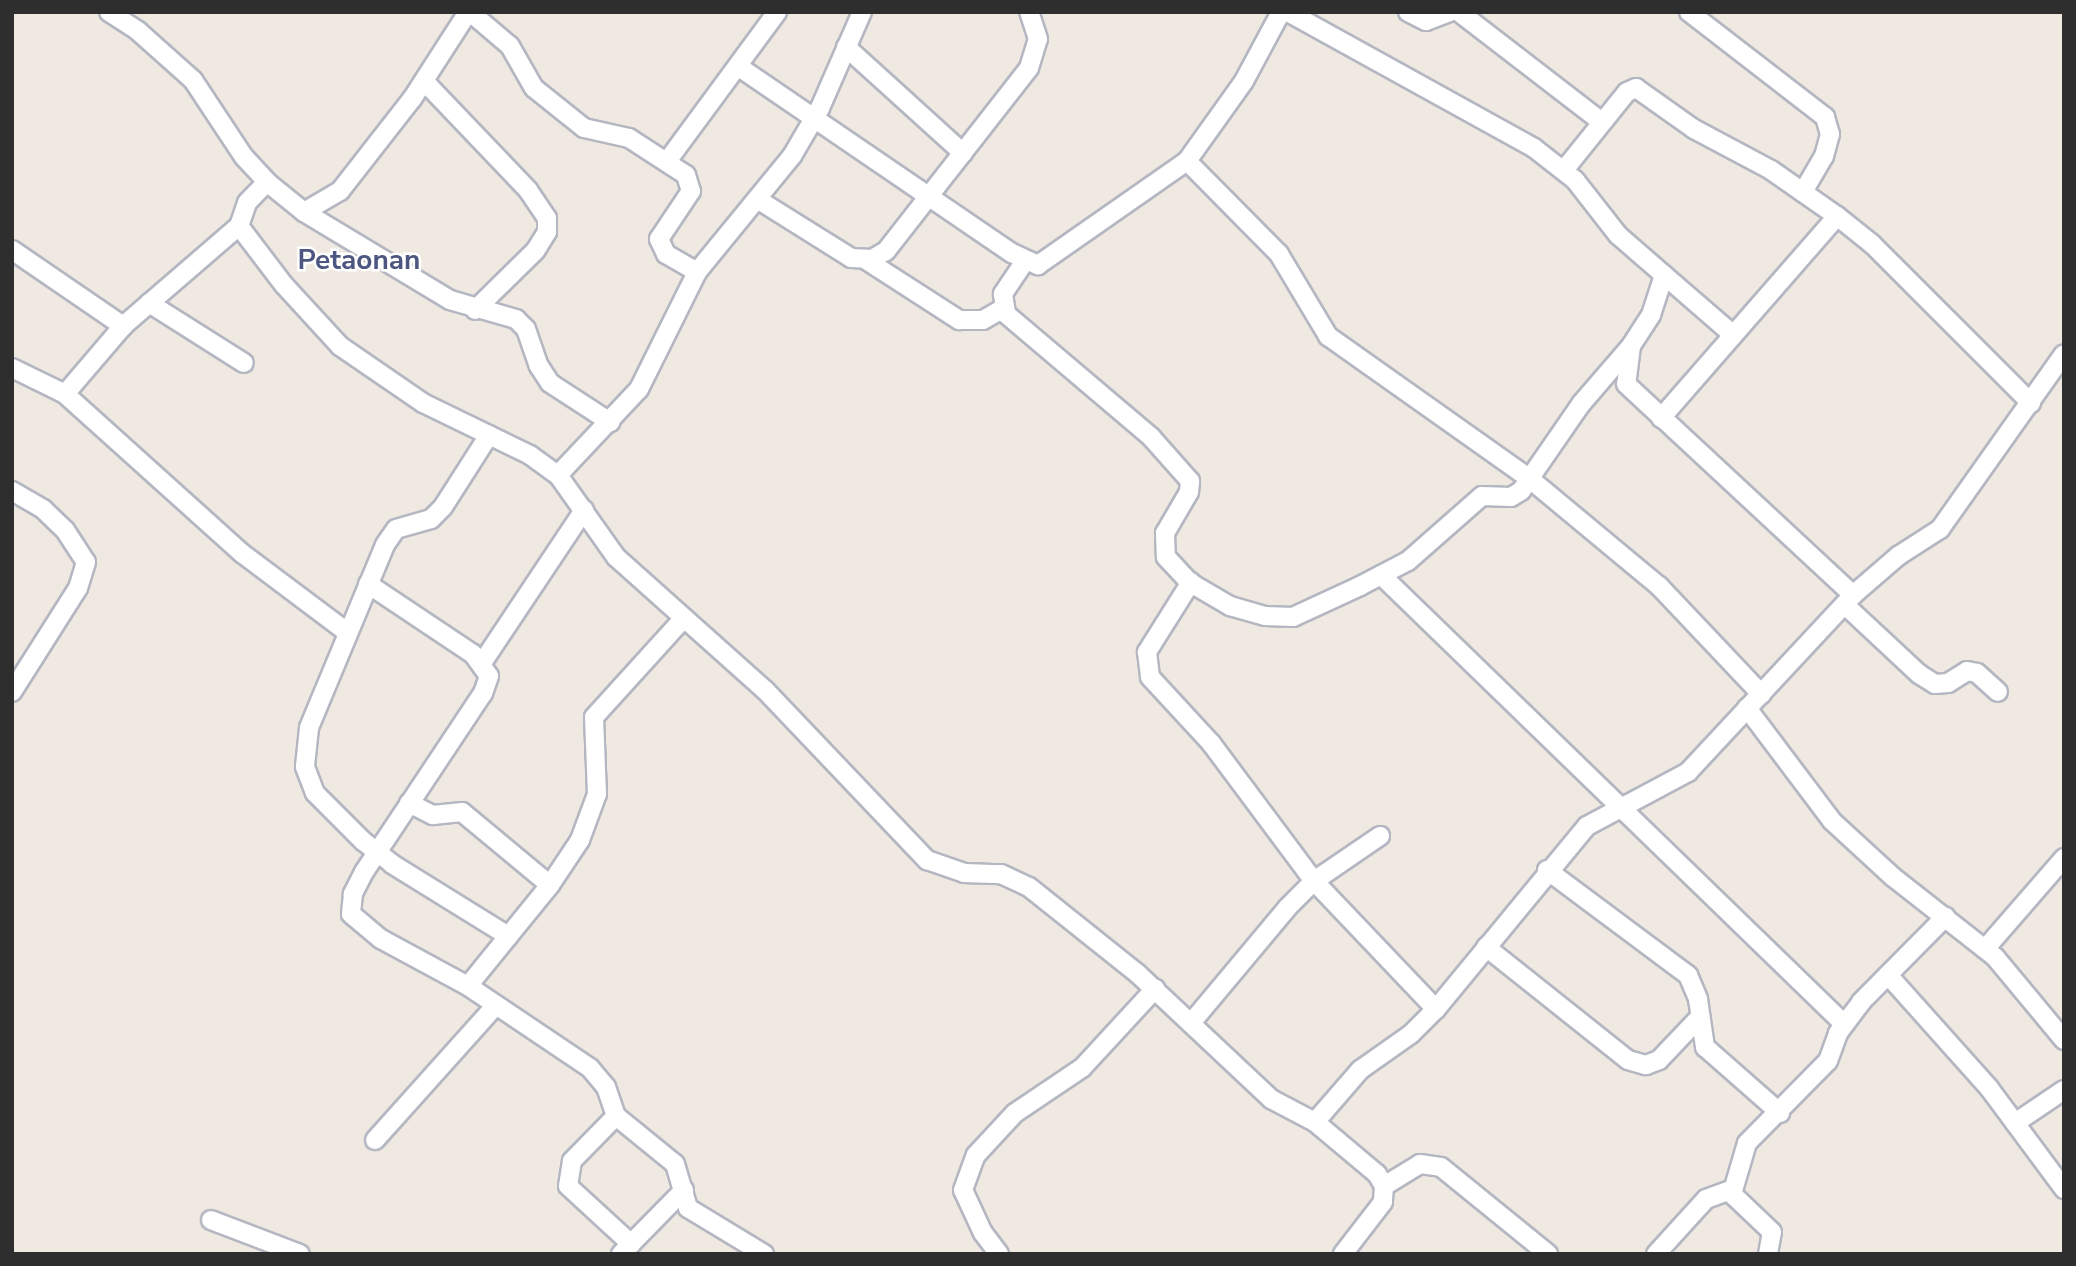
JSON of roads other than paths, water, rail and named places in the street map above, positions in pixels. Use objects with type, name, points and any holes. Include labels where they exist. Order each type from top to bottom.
[{"type":"street","points":[[109,12],[138,31],[193,80],[244,157],[267,182],[304,212],[431,290],[475,310],[523,324],[550,383],[610,422]]},
{"type":"street","points":[[304,212],[340,191],[424,82],[469,12],[510,46],[534,88],[584,128],[629,138],[668,160],[686,175],[691,191],[663,230],[660,247],[697,272]]},
{"type":"street","points":[[668,160],[777,12]]},
{"type":"street","points":[[558,475],[639,389],[697,272],[792,156],[816,116],[862,12]]},
{"type":"street","points":[[866,260],[886,251],[1029,68],[1038,39],[1028,12]]},
{"type":"street","points":[[739,67],[816,116],[1025,261],[1038,264],[1187,161],[1244,82],[1281,12]]},
{"type":"street","points":[[1288,12],[1534,148],[1564,170],[1618,235],[1732,334]]},
{"type":"street","points":[[1408,12],[1426,21],[1449,12]]},
{"type":"street","points":[[1459,12],[1483,21],[1602,122]]},
{"type":"street","points":[[1689,12],[1825,117],[1830,134],[1824,156],[1803,192]]},
{"type":"street","points":[[846,47],[962,153]]},
{"type":"street","points":[[424,82],[528,190],[547,218],[547,232],[535,251],[475,310]]},
{"type":"street","points":[[1564,170],[1627,92],[1643,91],[1694,129],[1803,192],[1872,244],[2031,402]]},
{"type":"street","points":[[1187,161],[1279,254],[1328,336],[1530,479],[1659,586],[1761,694]]},
{"type":"street","points":[[65,394],[123,326],[239,226],[247,203],[267,182]]},
{"type":"street","points":[[757,199],[851,258],[866,260],[959,320],[983,320],[1002,309]]},
{"type":"street","points":[[1661,418],[1837,216]]},
{"type":"street","points":[[239,226],[284,285],[340,346],[424,402],[489,435],[558,475],[616,557],[812,736],[927,860],[964,873],[1002,874],[1029,887],[1155,989],[1271,1100],[1315,1122],[1377,1174],[1384,1186],[1383,1202],[1343,1254]]},
{"type":"street","points":[[12,250],[123,326]]},
{"type":"street","points":[[1002,309],[1003,295],[1025,261]]},
{"type":"street","points":[[1002,309],[1151,438],[1187,476],[1189,492],[1164,544],[1166,557],[1191,582],[1230,606],[1265,616],[1293,617],[1408,561],[1482,496],[1511,497],[1530,479],[1581,404],[1631,346],[1651,315],[1664,275]]},
{"type":"street","points":[[149,303],[244,363]]},
{"type":"street","points":[[1631,346],[1626,384],[1849,600],[1919,674],[1935,684],[1948,683],[1967,671],[1977,673],[1998,692]]},
{"type":"street","points":[[1315,1122],[1360,1070],[1411,1034],[1436,1009],[1547,870],[1587,826],[1688,772],[1849,600],[1898,556],[1940,529],[2064,354]]},
{"type":"street","points":[[12,368],[65,394],[243,554],[347,632]]},
{"type":"street","points":[[489,435],[443,508],[431,519],[396,529],[347,632],[309,728],[305,767],[315,793],[377,853],[508,936]]},
{"type":"street","points":[[12,491],[50,516],[86,562],[78,588],[12,692]]},
{"type":"street","points":[[482,663],[584,510]]},
{"type":"street","points":[[1381,575],[1843,1023]]},
{"type":"street","points":[[1191,582],[1147,652],[1150,677],[1211,743],[1314,881],[1436,1009]]},
{"type":"street","points":[[368,584],[482,663],[489,676],[483,693],[409,803],[353,894],[351,914],[381,939],[468,986],[590,1069],[606,1087],[608,1104],[615,1115],[675,1164],[688,1208],[764,1254]]},
{"type":"street","points":[[468,986],[550,885],[580,840],[597,794],[594,717],[683,619]]},
{"type":"street","points":[[1747,708],[1832,821],[1985,949],[2064,1040]]},
{"type":"street","points":[[409,803],[433,815],[462,812],[550,885]]},
{"type":"street","points":[[1191,1023],[1314,881],[1380,836]]},
{"type":"street","points":[[1985,949],[2064,858]]},
{"type":"street","points":[[1547,870],[1688,975],[1705,1047],[1780,1113]]},
{"type":"street","points":[[1768,1254],[1772,1232],[1734,1200],[1733,1189],[1747,1143],[1780,1113],[1828,1061],[1843,1023],[1945,917]]},
{"type":"street","points":[[1486,947],[1628,1060],[1646,1065],[1659,1060],[1699,1018]]},
{"type":"street","points":[[1888,975],[1989,1088],[2064,1188]]},
{"type":"street","points":[[999,1254],[983,1233],[963,1190],[976,1155],[1015,1113],[1082,1068],[1155,989]]},
{"type":"street","points":[[375,1140],[496,1005]]},
{"type":"street","points":[[2015,1123],[2064,1090]]},
{"type":"street","points":[[615,1115],[572,1161],[568,1186],[626,1249],[684,1190]]},
{"type":"street","points":[[1384,1186],[1420,1164],[1441,1167],[1548,1254]]},
{"type":"street","points":[[1656,1254],[1706,1199],[1733,1189]]},
{"type":"street","points":[[211,1220],[300,1254]]},
{"type":"district","name":"Petaonan","points":[[359,260]]}]
